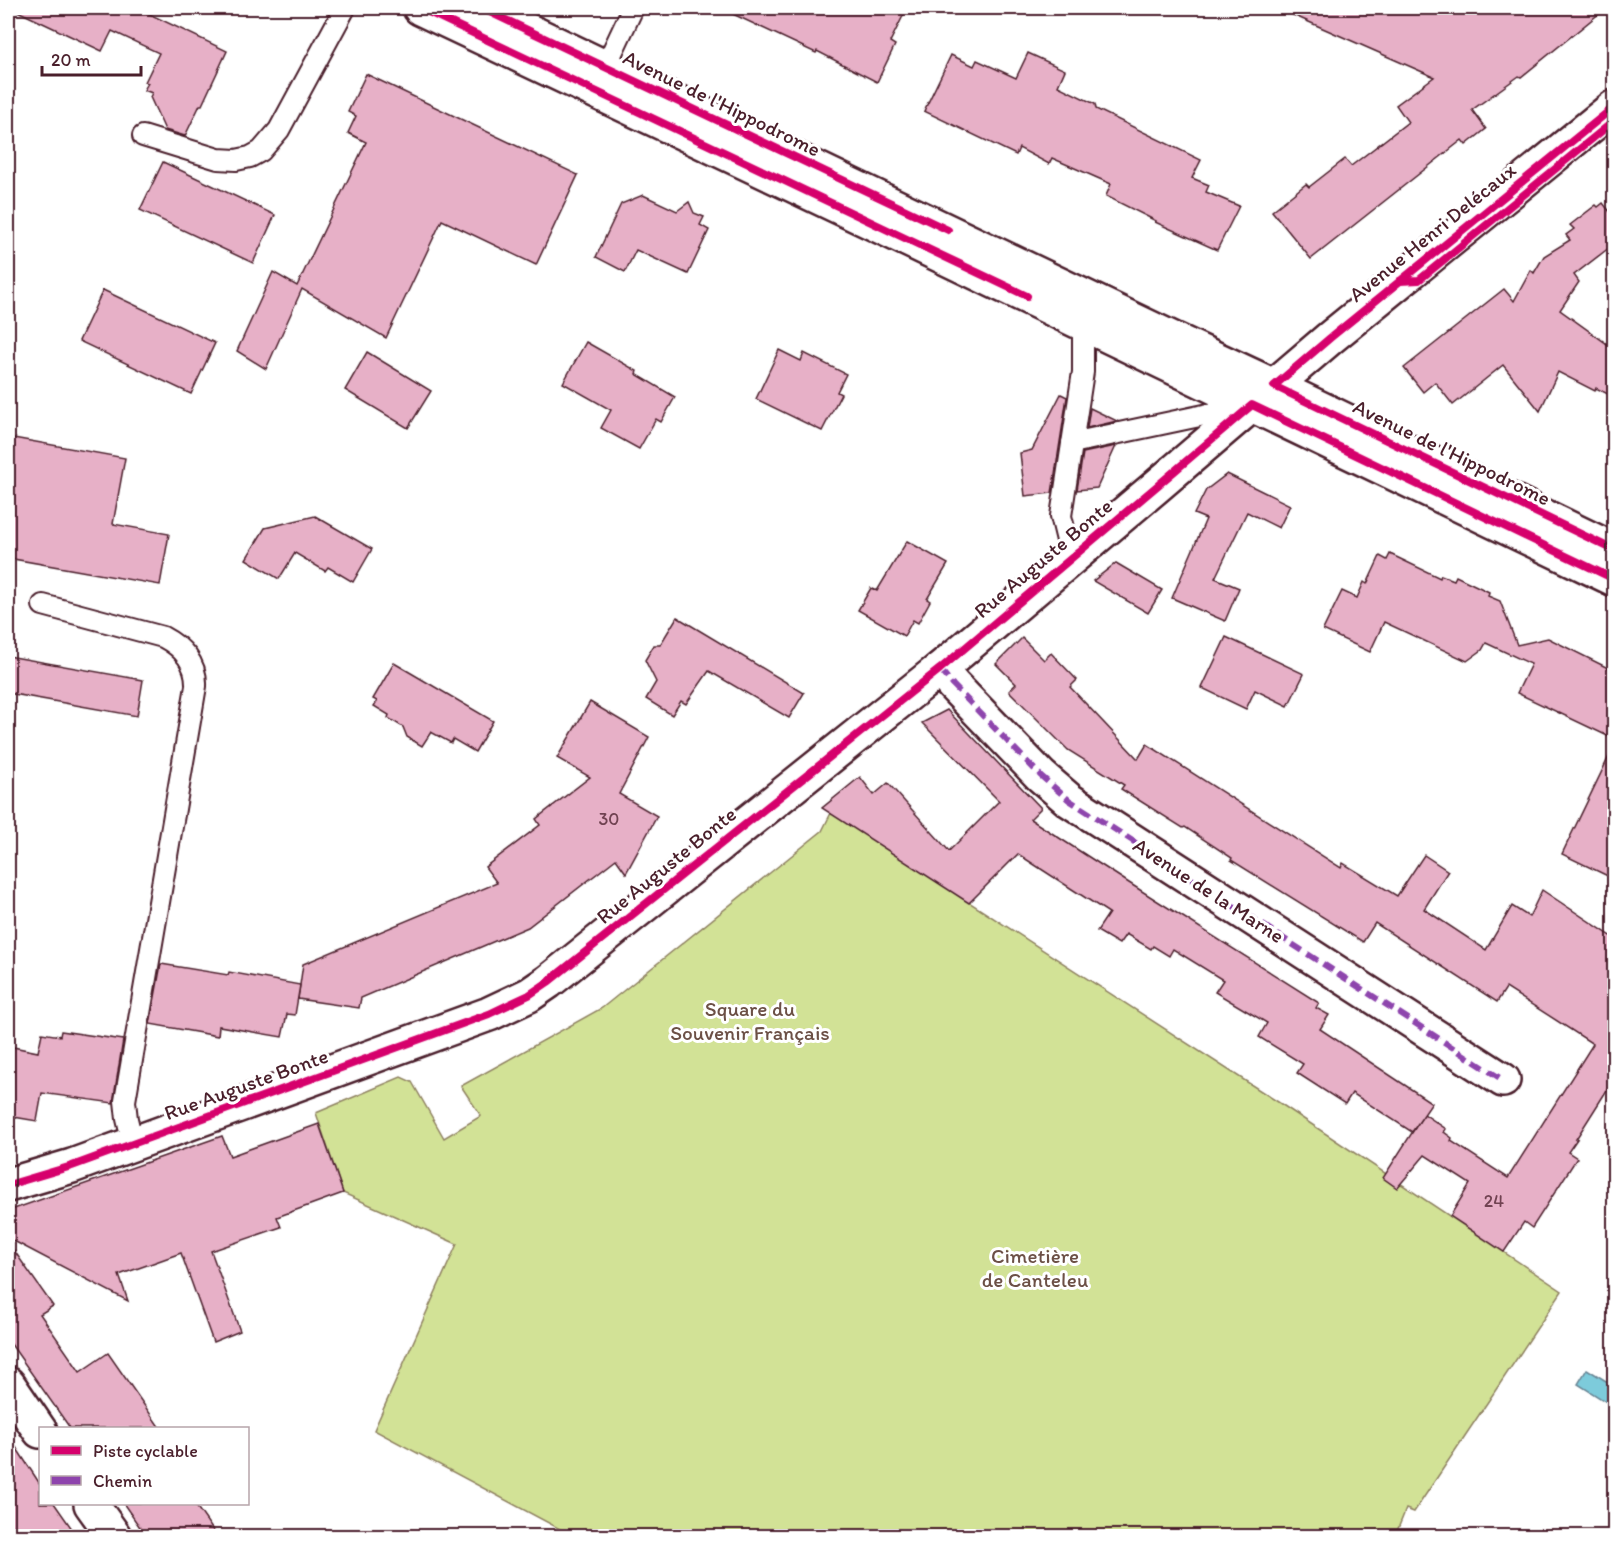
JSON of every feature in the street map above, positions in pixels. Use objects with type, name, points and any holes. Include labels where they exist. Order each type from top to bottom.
[{"type":"street","name":"Avenue de l'Hippodrome","points":[[420,8],[599,78],[1263,395],[1614,550]]},
{"type":"street","name":"Avenue de l'Hippodrome","points":[[482,8],[599,78],[1083,323],[1263,395],[1614,579]]},
{"type":"street","name":"Avenue Henri Delécaux","points":[[1263,395],[1614,107]]},
{"type":"street","name":"Rue Auguste Bonte","points":[[8,1185],[72,1166],[448,1030],[497,1011],[529,995],[940,669],[1263,395]]},
{"type":"street","name":"Avenue de la Marne","points":[[940,669],[1041,776],[1070,800],[1503,1080]]},
{"type":"street","points":[[8,1384],[39,1430]]},
{"type":"street","points":[[92,1505],[114,1536]]},
{"type":"lane","points":[[143,136],[218,159],[236,160],[250,157],[261,151],[279,130],[345,8]]},
{"type":"lane","points":[[599,78],[633,8]]},
{"type":"lane","points":[[1071,557],[1061,516],[1083,372],[1083,323]]},
{"type":"lane","points":[[1072,443],[1263,395]]},
{"type":"lane","points":[[43,605],[163,637],[180,648],[194,667],[196,677],[125,1101],[133,1144]]},
{"type":"green space","name":"Cimetière de Canteleu","points":[[831,813],[1278,1102],[1562,1291],[1414,1512],[1406,1509],[1395,1536],[573,1536],[374,1430],[457,1244],[343,1193],[316,1113],[401,1077],[412,1082],[444,1138],[481,1116],[461,1086],[602,1008],[822,831]]},
{"type":"water","points":[[1587,1369],[1614,1386],[1614,1407],[1578,1384]]},
{"type":"building","points":[[11,8],[137,8],[227,51],[185,136],[165,130],[150,97],[152,93],[144,90],[148,83],[145,82],[159,53],[112,31],[102,51]]},
{"type":"building","points":[[720,8],[907,8],[890,42],[895,45],[877,82],[817,51],[816,53]]},
{"type":"building","points":[[1277,8],[1606,8],[1521,77],[1519,76],[1472,110],[1486,129],[1466,145],[1462,140],[1311,259],[1272,211],[1306,184],[1309,187],[1345,159],[1351,166],[1408,122],[1396,105],[1434,77]]},
{"type":"building","points":[[1028,53],[1065,70],[1058,86],[1095,104],[1096,109],[1201,160],[1192,178],[1209,185],[1206,192],[1239,206],[1217,250],[1155,222],[1106,196],[1111,184],[1052,158],[1049,164],[1019,148],[1016,155],[924,111],[951,55],[974,66],[977,60],[1016,78]]},
{"type":"building","points":[[366,74],[578,175],[536,265],[442,220],[386,338],[302,289],[266,369],[237,351],[273,272],[297,286],[366,142],[348,133],[356,116],[348,112]]},
{"type":"building","points":[[163,162],[275,215],[253,263],[140,210]]},
{"type":"building","points":[[643,195],[677,211],[689,202],[694,213],[704,217],[700,225],[709,230],[688,274],[636,250],[625,272],[596,257],[621,204]]},
{"type":"building","points":[[1603,203],[1614,217],[1614,244],[1574,275],[1579,282],[1560,310],[1614,349],[1614,397],[1596,388],[1595,391],[1558,372],[1540,411],[1503,365],[1453,405],[1435,382],[1423,392],[1404,368],[1504,289],[1514,301],[1531,270],[1534,273],[1544,256],[1570,240],[1566,235],[1574,229],[1570,225],[1596,205],[1598,207]]},
{"type":"building","points":[[103,290],[215,343],[191,394],[79,341]]},
{"type":"building","points":[[586,342],[637,371],[636,374],[675,397],[661,422],[656,419],[639,449],[601,428],[611,410],[563,383]]},
{"type":"building","points":[[779,350],[801,361],[804,353],[846,374],[837,392],[841,394],[822,431],[756,399]]},
{"type":"building","points":[[367,352],[431,391],[408,428],[345,390]]},
{"type":"building","points":[[1061,394],[1067,397],[1052,493],[1025,496],[1020,453],[1032,450]]},
{"type":"building","points":[[1090,408],[1117,421],[1087,428]]},
{"type":"building","points":[[8,437],[125,458],[113,524],[169,534],[160,585],[8,558]]},
{"type":"building","points":[[1116,446],[1097,488],[1077,490],[1083,453]]},
{"type":"building","points":[[1227,474],[1290,505],[1279,528],[1247,512],[1215,578],[1239,588],[1225,621],[1172,598],[1206,519],[1194,514],[1206,490]]},
{"type":"building","points":[[315,516],[372,549],[353,582],[328,567],[325,571],[295,553],[279,579],[246,559],[265,528]]},
{"type":"building","points":[[907,541],[948,564],[927,599],[930,601],[918,623],[913,620],[904,636],[858,610],[871,588],[877,591]]},
{"type":"building","points":[[1390,554],[1440,578],[1441,575],[1454,580],[1456,576],[1489,592],[1488,596],[1500,601],[1517,645],[1548,638],[1614,671],[1614,739],[1517,693],[1531,664],[1486,643],[1482,650],[1467,661],[1384,622],[1370,652],[1323,630],[1342,591],[1357,598],[1364,582],[1367,584],[1380,556],[1387,560]]},
{"type":"building","points":[[1116,563],[1162,590],[1148,613],[1093,581]]},
{"type":"building","points":[[677,617],[804,693],[789,718],[709,671],[686,704],[681,701],[672,715],[646,699],[656,682],[645,660],[654,645],[660,645]]},
{"type":"building","points":[[1226,637],[1304,674],[1288,706],[1255,690],[1246,709],[1202,688]]},
{"type":"building","points":[[1022,638],[1044,660],[1051,653],[1077,680],[1070,687],[1138,759],[1147,744],[1341,868],[1343,863],[1397,896],[1424,855],[1448,871],[1424,909],[1486,950],[1512,906],[1529,917],[1542,890],[1614,938],[1614,1079],[1568,1152],[1577,1158],[1532,1228],[1524,1222],[1504,1252],[1450,1216],[1470,1184],[1425,1155],[1397,1188],[1383,1178],[1424,1114],[1446,1129],[1444,1132],[1452,1138],[1451,1141],[1508,1178],[1593,1044],[1506,988],[1497,1002],[1375,923],[1363,942],[1231,860],[1232,858],[1185,827],[1183,828],[1121,789],[1124,785],[1068,750],[1009,691],[1016,684],[996,664]]},
{"type":"building","points":[[8,656],[143,680],[137,716],[8,693]]},
{"type":"building","points":[[394,663],[493,721],[475,752],[453,739],[451,743],[431,732],[422,746],[407,737],[403,727],[388,718],[389,715],[374,706],[377,701],[373,699]]},
{"type":"building","points":[[590,702],[649,737],[619,794],[657,816],[626,873],[616,859],[528,927],[361,998],[359,1008],[298,999],[303,964],[497,883],[485,867],[540,825],[536,819],[590,777],[557,758]]},
{"type":"building","points":[[947,710],[1041,808],[1030,819],[1319,1003],[1316,1008],[1329,1015],[1320,1029],[1432,1103],[1412,1132],[1352,1093],[1345,1104],[1297,1073],[1303,1064],[1259,1037],[1267,1023],[1215,992],[1223,980],[1173,949],[1169,956],[1153,946],[1151,949],[1126,934],[1119,944],[1097,931],[1109,913],[1018,854],[969,903],[822,808],[860,777],[874,795],[888,783],[949,851],[999,801],[922,723]]},
{"type":"building","points":[[1614,746],[1614,879],[1562,854]]},
{"type":"building","points":[[161,964],[228,975],[229,972],[300,985],[295,1015],[287,1014],[282,1037],[219,1026],[218,1036],[150,1024]]},
{"type":"building","points":[[61,1031],[123,1040],[113,1103],[42,1093],[37,1121],[8,1116],[8,1046],[38,1052],[42,1033],[60,1036]]},
{"type":"building","points":[[319,1124],[343,1193],[277,1217],[281,1227],[211,1251],[240,1331],[213,1342],[181,1253],[119,1275],[128,1301],[8,1238],[8,1211],[222,1136],[230,1156]]},
{"type":"building","points":[[8,1242],[53,1306],[40,1314],[80,1372],[108,1353],[159,1427],[69,1427],[8,1340]]},
{"type":"building","points":[[8,1435],[39,1482],[39,1505],[55,1505],[77,1536],[8,1536]]},
{"type":"building","points":[[124,1505],[195,1505],[217,1536],[146,1536]]},
{"type":"marked path","points":[[940,669],[1041,776],[1069,800],[1503,1080]]},
{"type":"cycle path","points":[[420,8],[1027,296]]},
{"type":"cycle path","points":[[481,8],[948,230]]},
{"type":"cycle path","points":[[1614,107],[1274,386],[1614,550]]},
{"type":"cycle path","points":[[1400,281],[1419,280],[1614,121]]},
{"type":"cycle path","points":[[8,1185],[72,1166],[489,1014],[529,995],[940,669],[1252,405],[1614,579]]},
{"type":"park label","name":"Square du Souvenir Français","points":[[750,1020]]}]
